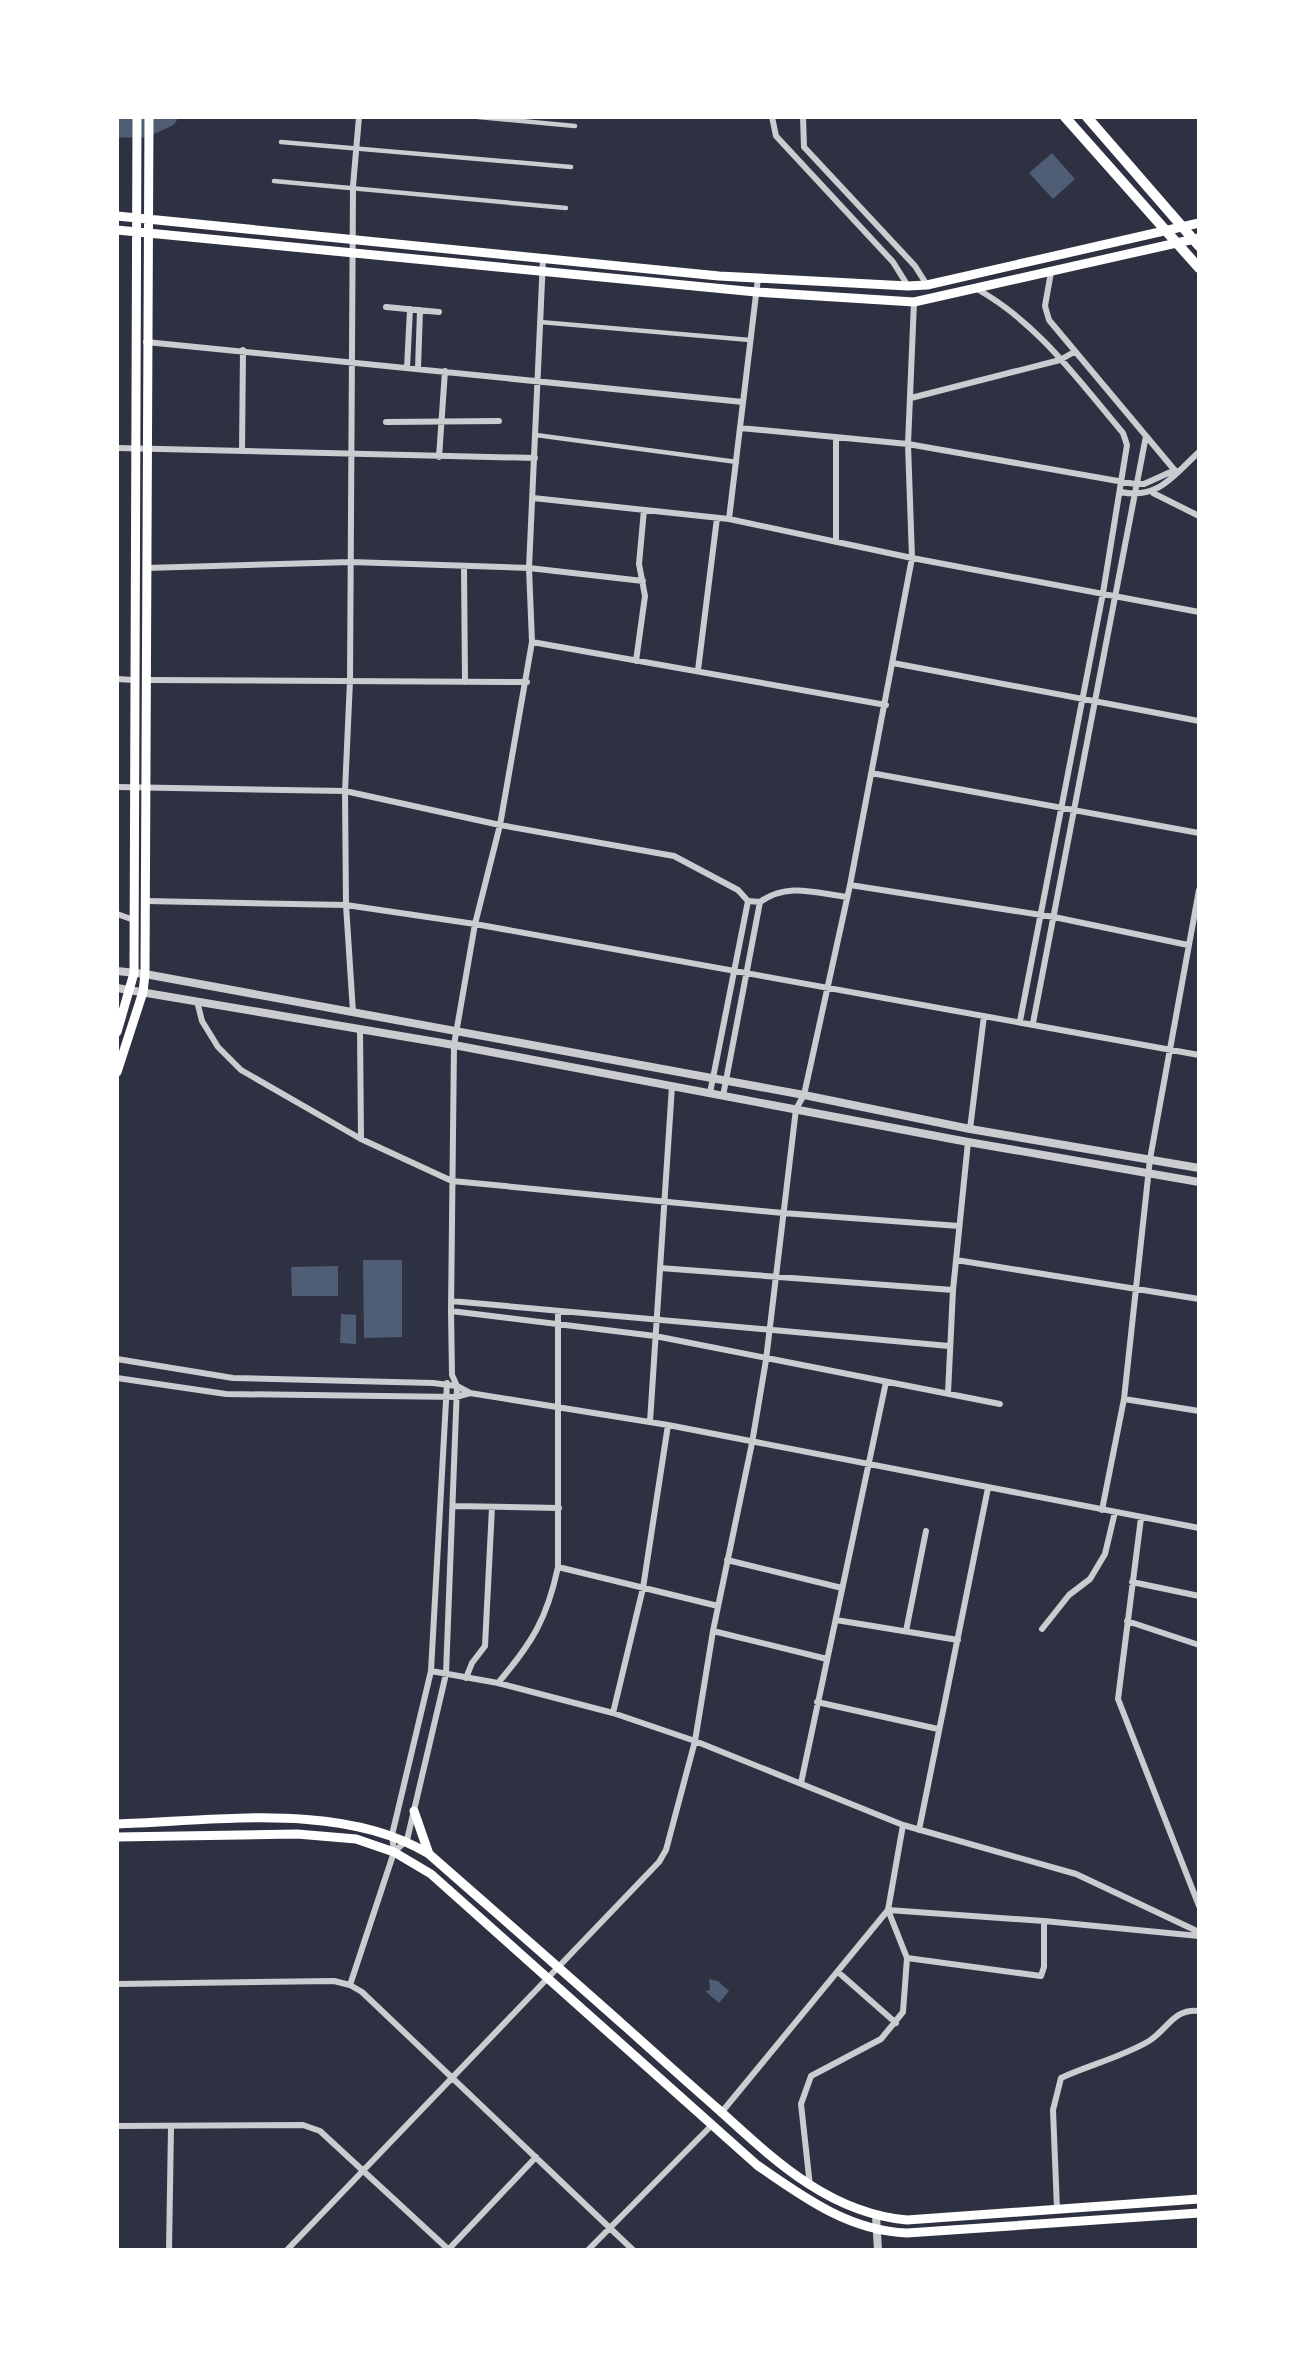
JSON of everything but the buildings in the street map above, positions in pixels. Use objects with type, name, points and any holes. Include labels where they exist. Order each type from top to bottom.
[{"type":"main road","points":[[117,1032],[134,973],[137,117]]},
{"type":"main road","points":[[117,1072],[143,992],[145,974],[149,117]]},
{"type":"main road","points":[[1065,117],[1199,268]]},
{"type":"main road","points":[[1087,117],[1197,241]]},
{"type":"main road","points":[[117,216],[543,259],[758,278],[908,286],[927,285],[1199,223]]},
{"type":"main road","points":[[117,230],[542,273],[755,292],[914,302],[1197,241]]},
{"type":"main road","points":[[414,1811],[429,1854]]},
{"type":"main road","points":[[117,1824],[294,1819],[360,1825],[407,1840],[429,1854],[558,1966],[766,2155],[810,2186],[851,2208],[876,2216],[907,2220],[1199,2199]]},
{"type":"main road","points":[[117,1838],[297,1834],[356,1839],[394,1852],[431,1874],[757,2165],[802,2197],[877,2232],[907,2234],[1199,2213]]},
{"type":"street","points":[[353,1012],[345,905],[345,791],[350,681],[354,186],[359,117]]},
{"type":"street","points":[[478,117],[575,126]]},
{"type":"street","points":[[772,117],[776,136],[893,262],[908,286]]},
{"type":"street","points":[[803,117],[804,147],[915,266],[927,285]]},
{"type":"street","points":[[281,142],[571,167]]},
{"type":"street","points":[[274,181],[354,186],[566,208]]},
{"type":"street","points":[[394,1852],[407,1840],[446,1674],[457,1386],[452,1375],[451,1311],[454,1045],[475,924],[500,825],[527,682],[531,642],[529,568],[543,259]]},
{"type":"street","points":[[1051,272],[1045,306],[1047,316],[1074,352],[1176,472]]},
{"type":"street","points":[[729,519],[758,278]]},
{"type":"street","points":[[976,289],[1003,304],[1032,327],[1123,433],[1127,445],[1103,593],[1020,1021]]},
{"type":"street","points":[[287,2250],[659,1862],[666,1850],[695,1741],[713,1631],[752,1443],[766,1360],[773,1276],[796,1110],[804,1096],[850,885],[912,558],[908,444],[914,302]]},
{"type":"street","points":[[386,307],[439,312]]},
{"type":"street","points":[[407,368],[410,309]]},
{"type":"street","points":[[418,369],[420,310]]},
{"type":"street","points":[[539,322],[750,340]]},
{"type":"street","points":[[146,342],[743,401]]},
{"type":"street","points":[[242,451],[243,350]]},
{"type":"street","points":[[911,398],[1060,360],[1074,352]]},
{"type":"street","points":[[439,457],[445,372]]},
{"type":"street","points":[[386,422],[499,421]]},
{"type":"street","points":[[740,428],[908,444],[1135,484],[1144,484],[1176,472]]},
{"type":"street","points":[[536,435],[737,462]]},
{"type":"street","points":[[1032,1023],[1146,436]]},
{"type":"street","points":[[836,437],[836,542]]},
{"type":"street","points":[[117,448],[535,458]]},
{"type":"street","points":[[1153,493],[1199,452]]},
{"type":"street","points":[[1121,492],[1133,495],[1153,493],[1199,516]]},
{"type":"street","points":[[533,498],[729,519],[912,558],[1199,612]]},
{"type":"street","points":[[636,661],[643,581],[639,564],[644,509]]},
{"type":"street","points":[[698,670],[717,518]]},
{"type":"street","points":[[146,568],[351,562],[529,568],[643,581]]},
{"type":"street","points":[[464,566],[464,682]]},
{"type":"street","points":[[531,642],[886,705]]},
{"type":"street","points":[[893,663],[1081,696],[1199,721]]},
{"type":"street","points":[[117,679],[134,680]]},
{"type":"street","points":[[147,680],[527,682]]},
{"type":"street","points":[[871,773],[1199,833]]},
{"type":"street","points":[[117,787],[345,791],[500,825],[674,856],[738,890],[748,901],[760,902],[775,891],[789,889],[847,897]]},
{"type":"street","points":[[850,885],[1054,917],[1188,945]]},
{"type":"street","points":[[1102,1510],[1124,1399],[1150,1159],[1199,890]]},
{"type":"street","points":[[146,901],[345,905],[475,924],[1199,1055]]},
{"type":"street","points":[[710,1093],[748,901]]},
{"type":"street","points":[[723,1096],[760,902]]},
{"type":"street","points":[[117,914],[134,920]]},
{"type":"street","points":[[117,971],[353,1012],[970,1129],[1199,1168]]},
{"type":"street","points":[[117,988],[454,1045],[968,1142],[1199,1182]]},
{"type":"street","points":[[197,1001],[202,1021],[218,1047],[241,1070],[361,1139],[452,1181],[783,1213],[959,1226]]},
{"type":"street","points":[[970,1129],[984,1016]]},
{"type":"street","points":[[360,1029],[361,1139]]},
{"type":"street","points":[[650,1422],[673,1087]]},
{"type":"street","points":[[948,1393],[953,1290],[968,1142]]},
{"type":"street","points":[[956,1260],[1199,1299]]},
{"type":"street","points":[[660,1268],[953,1290]]},
{"type":"street","points":[[451,1301],[769,1332],[949,1346]]},
{"type":"street","points":[[451,1311],[655,1336],[1000,1404]]},
{"type":"street","points":[[498,1683],[523,1653],[550,1606],[558,1567],[558,1311]]},
{"type":"street","points":[[117,1359],[233,1378],[457,1386],[470,1393],[668,1425],[1199,1528]]},
{"type":"street","points":[[350,1985],[394,1852],[392,1835],[431,1671],[445,1396],[446,1385],[452,1375]]},
{"type":"street","points":[[117,1378],[226,1394],[456,1397],[470,1393]]},
{"type":"street","points":[[801,1783],[886,1382]]},
{"type":"street","points":[[1124,1399],[1199,1411]]},
{"type":"street","points":[[613,1713],[643,1588],[668,1425]]},
{"type":"street","points":[[919,1830],[988,1488]]},
{"type":"street","points":[[454,1506],[559,1508]]},
{"type":"street","points":[[467,1678],[472,1663],[485,1646],[492,1507]]},
{"type":"street","points":[[1042,1629],[1069,1595],[1090,1579],[1105,1554],[1115,1512]]},
{"type":"street","points":[[1141,1518],[1118,1699],[1199,1906]]},
{"type":"street","points":[[906,1631],[926,1531]]},
{"type":"street","points":[[727,1560],[842,1588]]},
{"type":"street","points":[[558,1567],[718,1606]]},
{"type":"street","points":[[1132,1582],[1199,1596]]},
{"type":"street","points":[[836,1620],[958,1640]]},
{"type":"street","points":[[1127,1621],[1199,1644]]},
{"type":"street","points":[[713,1631],[827,1659]]},
{"type":"street","points":[[431,1671],[498,1683],[613,1713],[695,1741],[903,1825],[1076,1874],[1199,1934]]},
{"type":"street","points":[[817,1702],[938,1729]]},
{"type":"street","points":[[722,2113],[888,1910],[903,1825]]},
{"type":"street","points":[[888,1910],[1199,1934]]},
{"type":"street","points":[[810,2186],[802,2104],[811,2077],[881,2039],[903,2012],[907,1958],[888,1910]]},
{"type":"street","points":[[907,1958],[1041,1976],[1044,1967],[1044,1921]]},
{"type":"street","points":[[838,1972],[896,2023]]},
{"type":"street","points":[[117,1984],[334,1982],[350,1985],[362,1992],[633,2250]]},
{"type":"street","points":[[1057,2208],[1053,2110],[1061,2078],[1149,2041],[1177,2014],[1185,2010],[1199,2011]]},
{"type":"street","points":[[117,2126],[303,2125],[320,2131],[449,2250],[536,2157]]},
{"type":"street","points":[[588,2250],[712,2125]]},
{"type":"street","points":[[169,2250],[171,2127]]},
{"type":"street","points":[[876,2216],[878,2250]]},
{"type":"water","points":[[1052,153],[1075,179],[1053,199],[1029,173]]},
{"type":"water","points":[[363,1260],[402,1260],[402,1337],[364,1338]]},
{"type":"water","points":[[338,1266],[338,1296],[292,1296],[291,1267]]},
{"type":"water","points":[[341,1314],[356,1315],[356,1344],[340,1343]]},
{"type":"water","points":[[709,1979],[718,1981],[729,1991],[719,2003],[705,1991],[710,1990]]},
{"type":"waterway","points":[[117,128],[144,128],[168,117]]}]
